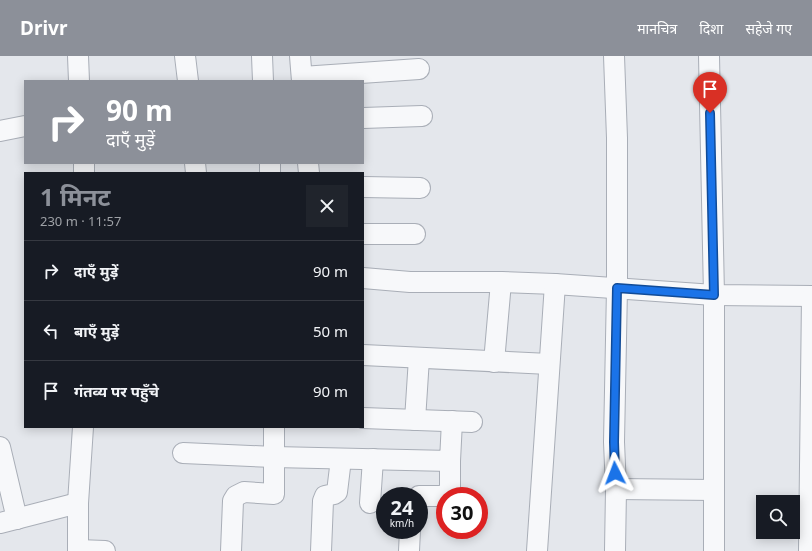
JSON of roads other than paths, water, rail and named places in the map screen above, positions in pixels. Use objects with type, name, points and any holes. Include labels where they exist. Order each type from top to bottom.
[{"type":"street","points":[[78,56],[79,80]]},
{"type":"street","points":[[185,56],[188,80]]},
{"type":"street","points":[[262,56],[264,80]]},
{"type":"street","points":[[300,56],[302,79],[419,69]]},
{"type":"street","points":[[614,56],[617,288],[614,442],[616,489],[615,551]]},
{"type":"street","points":[[714,56],[709,56],[714,295],[714,551]]},
{"type":"street","points":[[364,118],[422,116]]},
{"type":"street","points":[[0,131],[24,126]]},
{"type":"street","points":[[364,187],[420,188]]},
{"type":"street","points":[[364,234],[415,234]]},
{"type":"street","points":[[364,278],[431,282],[555,284],[714,295],[812,296],[809,551]]},
{"type":"street","points":[[494,362],[501,282]]},
{"type":"street","points":[[537,551],[555,284]]},
{"type":"street","points":[[364,355],[550,364]]},
{"type":"street","points":[[415,420],[419,358]]},
{"type":"street","points":[[364,418],[472,422]]},
{"type":"street","points":[[428,496],[440,496],[447,494],[450,490],[452,421]]},
{"type":"street","points":[[83,428],[78,504],[78,550],[105,551]]},
{"type":"street","points":[[231,551],[233,502],[236,496],[244,492],[274,494],[274,428]]},
{"type":"street","points":[[0,447],[9,521],[78,504]]},
{"type":"street","points":[[183,453],[274,457],[450,461]]},
{"type":"street","points":[[321,551],[323,501],[325,496],[337,492],[341,459]]},
{"type":"street","points":[[370,503],[373,459]]},
{"type":"street","points":[[616,489],[714,490]]},
{"type":"street","points":[[410,539],[410,551]]}]
